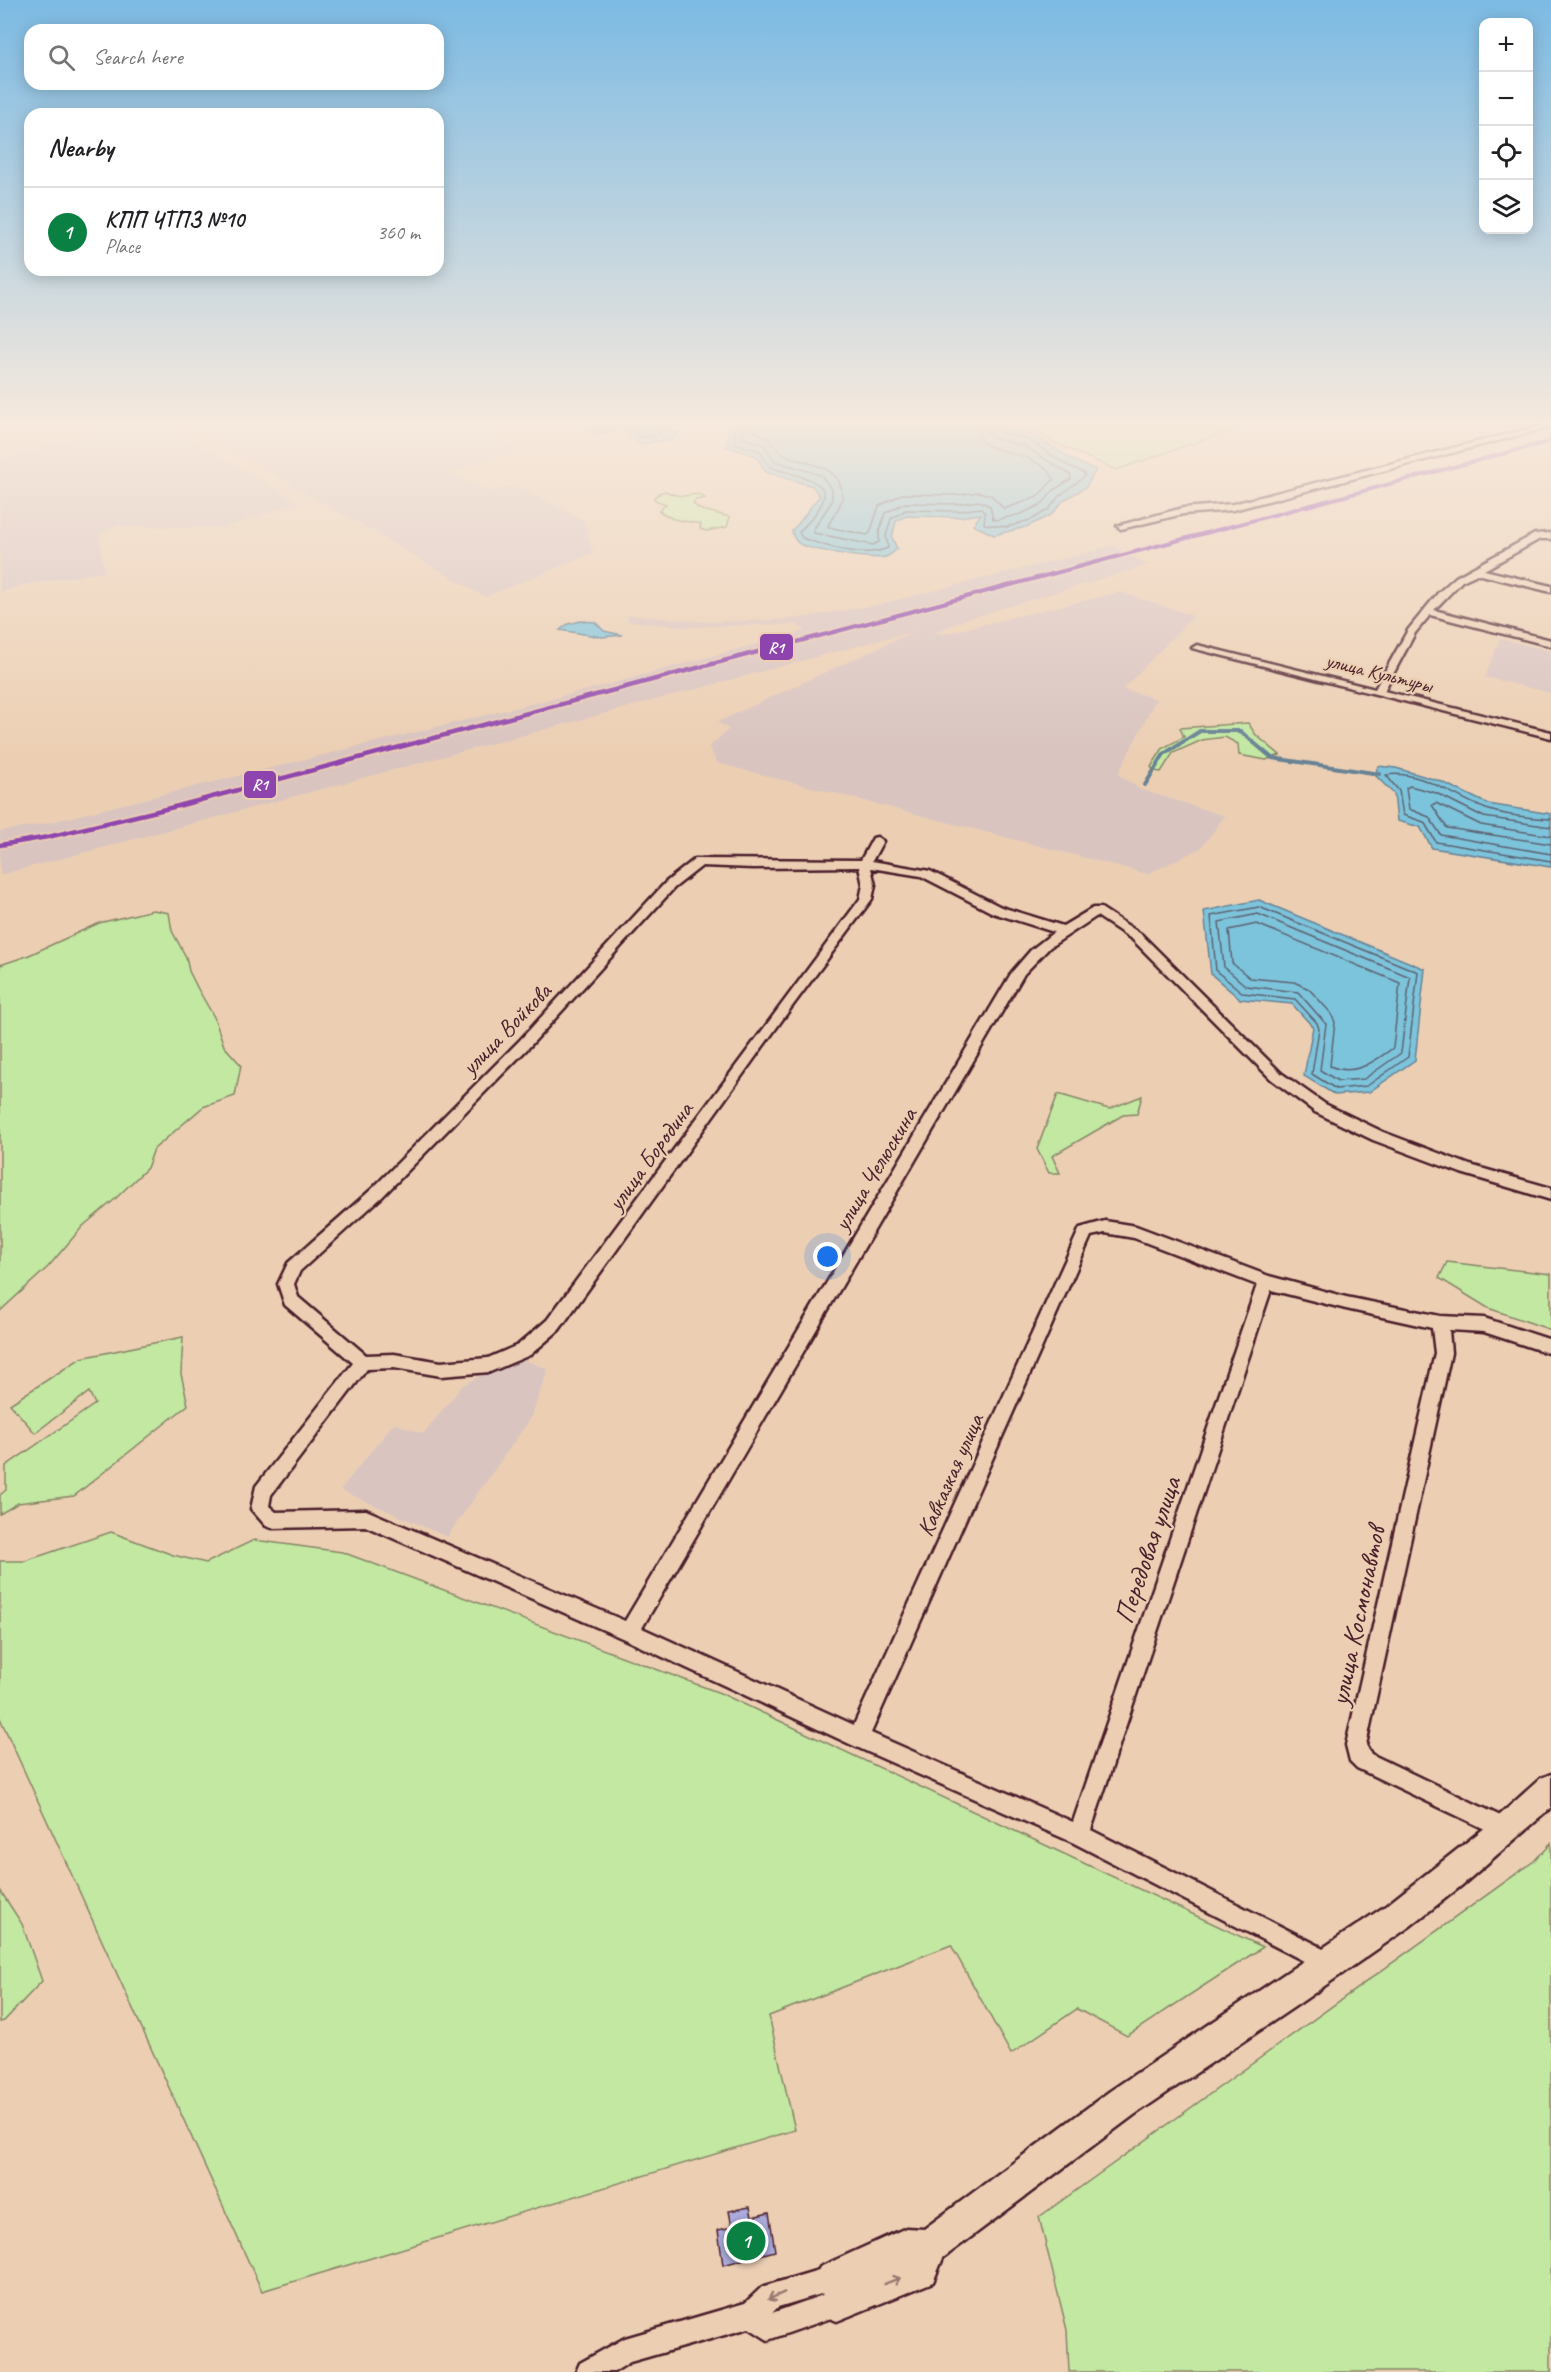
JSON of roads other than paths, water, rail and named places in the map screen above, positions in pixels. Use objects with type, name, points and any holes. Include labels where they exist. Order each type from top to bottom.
[{"type":"street","points":[[1378,691],[1411,632],[1441,595],[1459,579],[1478,571],[1526,542],[1539,536],[1551,536]]},
{"type":"street","points":[[1478,571],[1551,589]]},
{"type":"street","points":[[1428,612],[1551,643]]},
{"type":"street","name":"улица Культуры","points":[[1197,648],[1551,735]]},
{"type":"street","points":[[877,841],[864,865],[891,866],[932,875],[995,910],[1063,930]]},
{"type":"street","name":"улица Войкова","points":[[363,1362],[291,1300],[286,1284],[294,1268],[377,1193],[525,1043],[670,885],[699,862],[738,865],[796,862],[864,865]]},
{"type":"street","name":"улица Бородина","points":[[363,1362],[394,1361],[441,1369],[490,1365],[524,1350],[553,1325],[866,899],[869,885],[864,865]]},
{"type":"street","name":"улица Челюскина","points":[[629,1632],[1019,972],[1042,945],[1097,911],[1137,937],[1276,1076],[1320,1108],[1389,1141],[1466,1169],[1551,1194]]},
{"type":"street","name":"Кавказкая улица","points":[[859,1738],[1085,1232],[1104,1227],[1136,1232],[1266,1282]]},
{"type":"street","points":[[1266,1282],[1440,1323],[1484,1325],[1551,1347]]},
{"type":"street","name":"Передовая улица","points":[[1079,1835],[1266,1282]]},
{"type":"street","name":"улица Космонавтов","points":[[1440,1323],[1443,1353],[1356,1745],[1357,1754],[1364,1761],[1508,1830]]},
{"type":"street","points":[[363,1362],[262,1492],[260,1509],[272,1520],[366,1518],[629,1632],[859,1738],[1079,1835],[1331,1965]]},
{"type":"street","points":[[589,2372],[625,2351],[752,2314],[768,2326],[835,2291],[921,2270],[929,2247],[1121,2104],[1331,1965],[1508,1830],[1551,1788]]},
{"type":"water","points":[[793,533],[893,533],[892,537],[897,549],[887,556],[878,558],[855,556],[804,546],[798,543]]},
{"type":"water","points":[[581,621],[595,622],[604,631],[622,635],[602,637],[560,630],[568,624]]},
{"type":"water","points":[[1378,766],[1396,768],[1440,781],[1488,804],[1551,814],[1551,867],[1432,848],[1420,827],[1397,821],[1394,794],[1375,775]]},
{"type":"water","points":[[1259,900],[1425,969],[1415,1060],[1369,1092],[1335,1095],[1304,1076],[1313,1027],[1292,1004],[1240,999],[1211,974],[1204,911]]},
{"type":"waterway","points":[[1145,785],[1164,754],[1200,731],[1240,731],[1272,758],[1380,774]]},
{"type":"place","name":"КПП ЧТПЗ №10","points":[[746,2241]]}]
